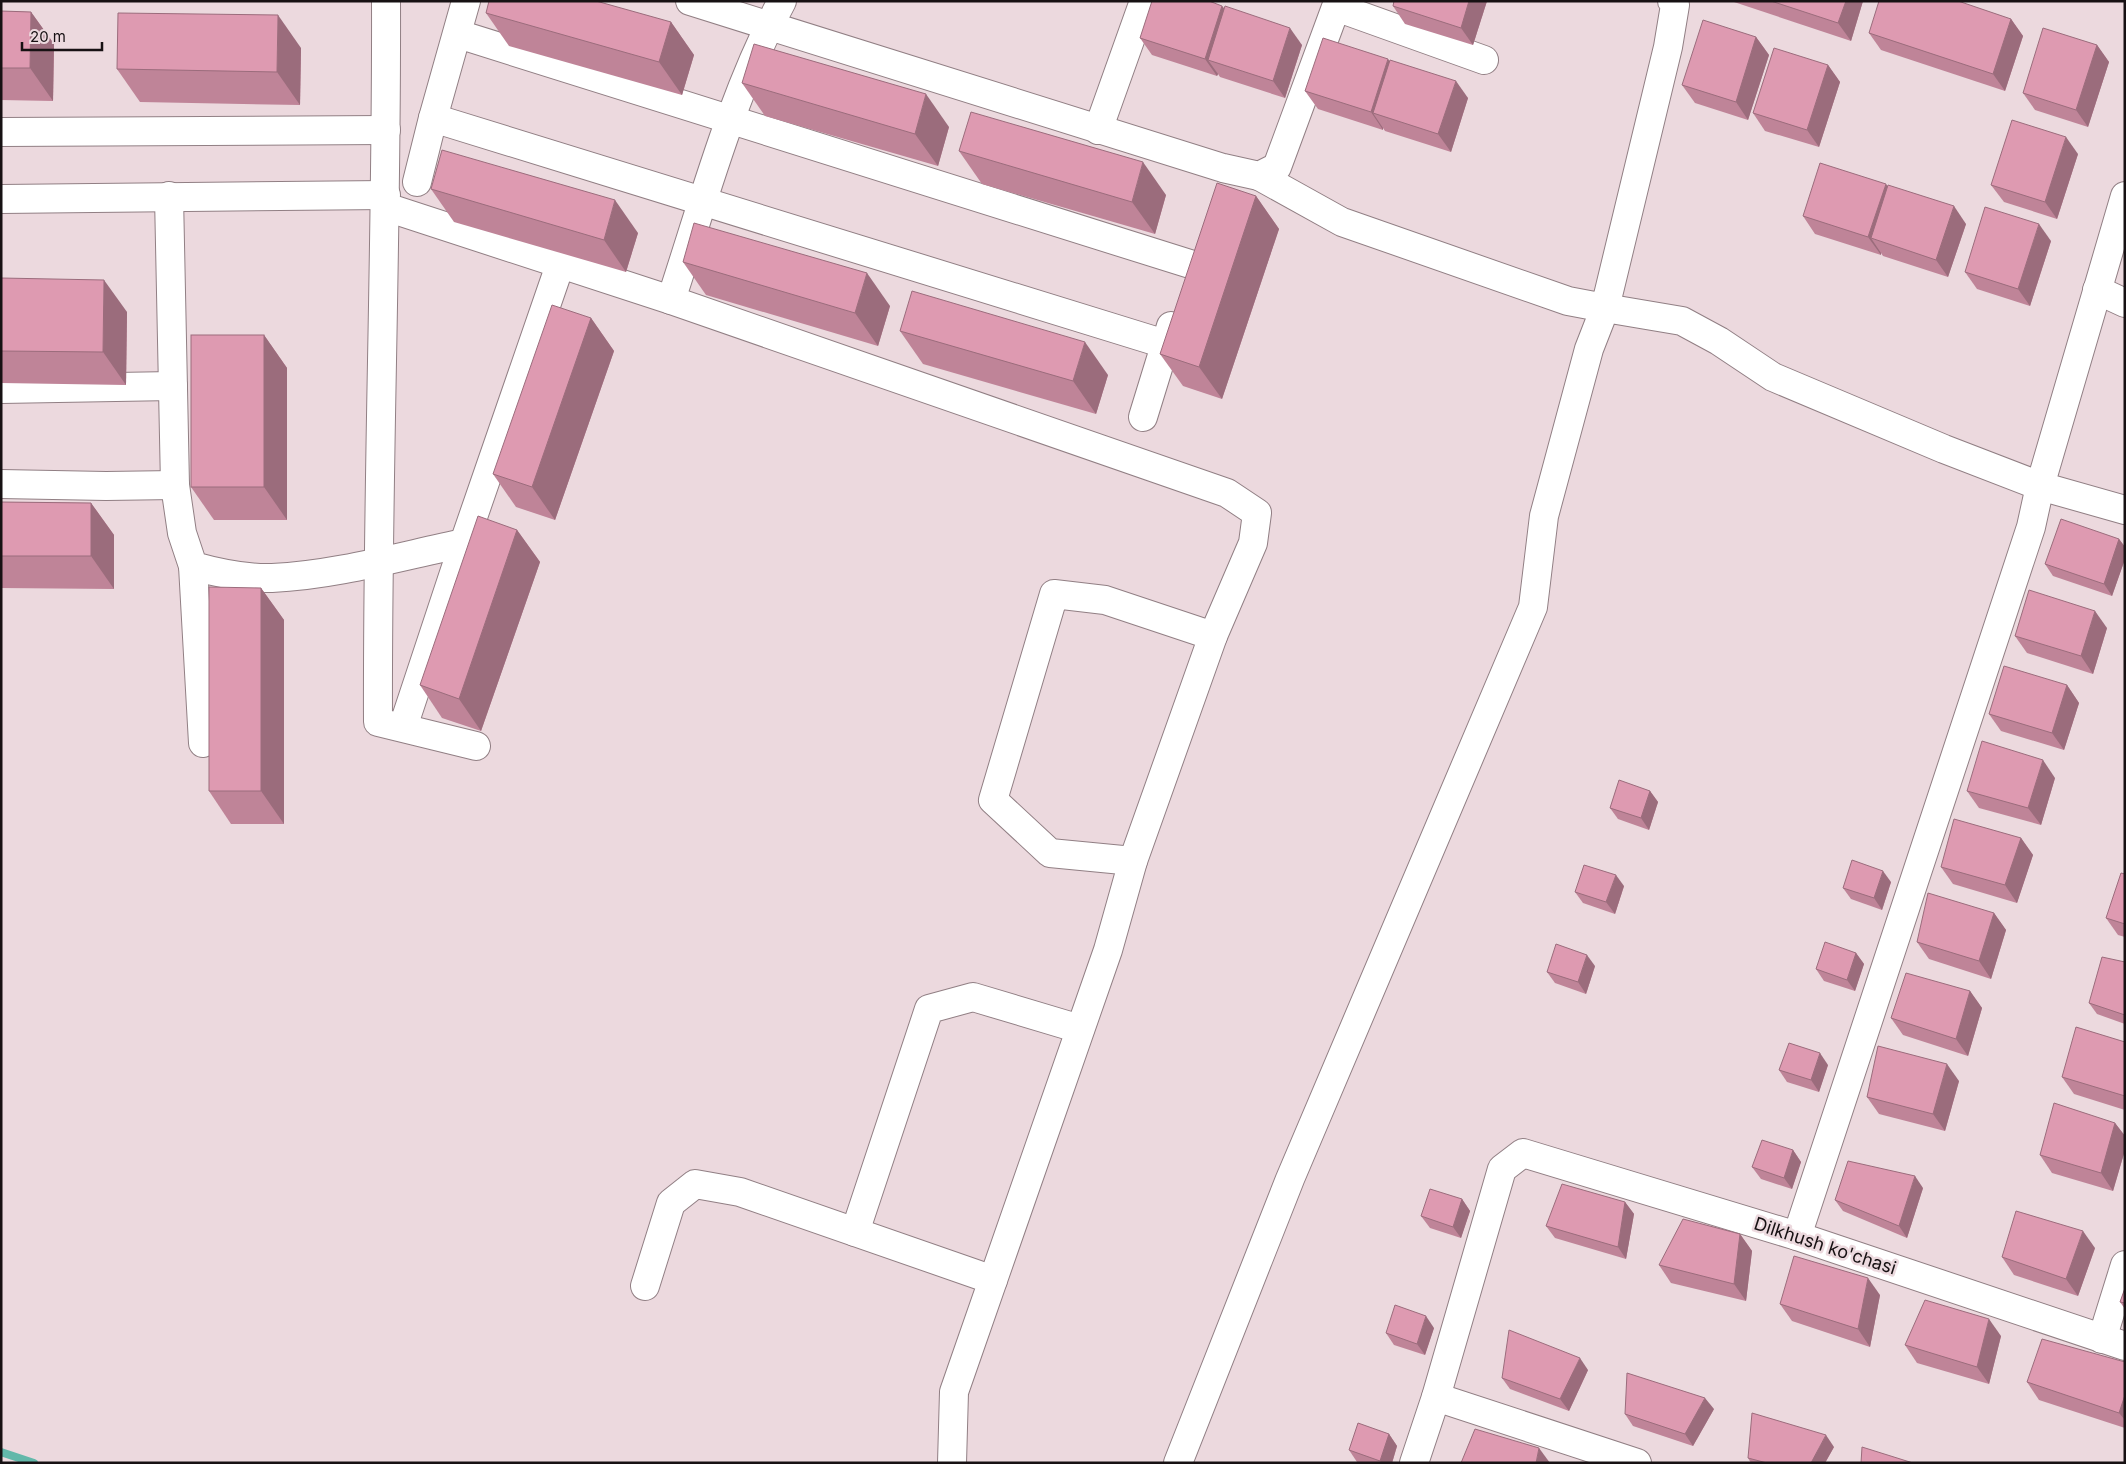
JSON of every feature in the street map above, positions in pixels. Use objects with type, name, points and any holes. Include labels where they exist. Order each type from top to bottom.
[{"type":"street","points":[[386,1],[386,201],[378,561],[378,722],[476,746]]},
{"type":"street","points":[[417,182],[466,1]]},
{"type":"street","points":[[690,1],[1098,130],[1223,168],[1259,176],[1342,222],[1568,301],[1682,321],[1719,342],[1773,377],[1944,449],[2040,486],[2123,503]]},
{"type":"street","points":[[671,300],[731,120],[768,27],[782,1]]},
{"type":"street","points":[[1098,130],[1144,1]]},
{"type":"street","points":[[1178,1463],[1290,1179],[1532,607],[1544,516],[1589,349],[1605,308],[1668,47],[1675,5],[1672,1]]},
{"type":"street","points":[[1259,176],[1278,167],[1331,3],[1484,60]]},
{"type":"street","points":[[458,34],[1190,264]]},
{"type":"street","points":[[433,118],[1166,344]]},
{"type":"street","points":[[1,132],[386,130]]},
{"type":"street","points":[[1214,194],[1223,168]]},
{"type":"street","points":[[169,196],[175,485],[182,533],[193,566],[203,743]]},
{"type":"street","points":[[1,199],[169,196],[386,201],[560,265],[671,300],[1227,492],[1257,512],[1253,544],[1213,636],[1133,861],[1108,950],[954,1392],[952,1463]]},
{"type":"street","points":[[1797,1236],[2031,527],[2040,486],[2125,196]]},
{"type":"street","points":[[1143,417],[1199,238]]},
{"type":"street","points":[[402,727],[560,265]]},
{"type":"street","points":[[2097,290],[2125,303]]},
{"type":"street","points":[[1,389],[173,386]]},
{"type":"street","points":[[1,484],[175,485]]},
{"type":"street","points":[[193,566],[216,573],[271,578],[342,570],[464,543]]},
{"type":"street","points":[[1133,861],[1050,854],[994,800],[1054,594],[1106,600],[1213,636]]},
{"type":"street","points":[[855,1232],[929,1008],[973,997],[1080,1029]]},
{"type":"street","name":"Dilkhush ko'chasi","points":[[1436,1398],[1502,1169],[1523,1153],[1797,1236],[2114,1342]]},
{"type":"street","points":[[645,1286],[672,1203],[695,1184],[740,1192],[993,1280]]},
{"type":"street","points":[[2114,1342],[2125,1265]]},
{"type":"street","points":[[1414,1463],[1436,1398],[1637,1463]]},
{"type":"building","points":[[489,1],[596,1],[671,22],[659,62],[486,13]]},
{"type":"building","points":[[1152,1],[1209,1],[1222,6],[1205,59],[1140,38]]},
{"type":"building","points":[[1394,1],[1469,1],[1461,28],[1393,6]]},
{"type":"building","points":[[1771,1],[1846,1],[1838,23]]},
{"type":"building","points":[[1879,1],[1958,1],[2011,19],[1993,74],[1869,33]]},
{"type":"building","points":[[1225,6],[1290,28],[1273,81],[1208,60]]},
{"type":"building","points":[[1,11],[31,12],[30,68],[1,68]]},
{"type":"building","points":[[118,13],[278,15],[277,72],[117,69]]},
{"type":"building","points":[[1703,20],[1756,37],[1736,102],[1682,85]]},
{"type":"building","points":[[2043,28],[2097,45],[2076,110],[2023,93]]},
{"type":"building","points":[[1323,38],[1388,59],[1371,112],[1305,91]]},
{"type":"building","points":[[754,44],[926,94],[915,134],[742,83]]},
{"type":"building","points":[[1774,48],[1828,65],[1807,130],[1753,113]]},
{"type":"building","points":[[1390,60],[1456,81],[1438,134],[1373,113]]},
{"type":"building","points":[[971,112],[1143,162],[1132,202],[959,151]]},
{"type":"building","points":[[2012,120],[2066,137],[2045,202],[1991,185]]},
{"type":"building","points":[[442,150],[615,200],[604,240],[431,189]]},
{"type":"building","points":[[1820,163],[1886,184],[1868,237],[1803,216]]},
{"type":"building","points":[[1217,183],[1256,196],[1199,367],[1160,354]]},
{"type":"building","points":[[1888,185],[1954,206],[1936,260],[1871,238]]},
{"type":"building","points":[[1985,207],[2039,224],[2018,289],[1965,272]]},
{"type":"building","points":[[694,223],[867,273],[855,313],[683,262]]},
{"type":"building","points":[[1,278],[104,280],[103,352],[1,351]]},
{"type":"building","points":[[912,291],[1085,342],[1073,381],[900,331]]},
{"type":"building","points":[[552,305],[591,318],[532,487],[493,474]]},
{"type":"building","points":[[191,335],[264,335],[264,487],[191,487]]},
{"type":"building","points":[[1,502],[91,503],[91,556],[1,556]]},
{"type":"building","points":[[478,516],[517,530],[459,699],[420,685]]},
{"type":"building","points":[[2061,519],[2119,539],[2104,584],[2045,564]]},
{"type":"building","points":[[209,587],[261,588],[261,791],[209,791]]},
{"type":"building","points":[[2029,590],[2095,611],[2081,656],[2015,636]]},
{"type":"building","points":[[2004,666],[2067,685],[2052,733],[1989,714]]},
{"type":"building","points":[[1982,741],[2043,760],[2028,808],[1967,791]]},
{"type":"building","points":[[1619,780],[1650,791],[1641,818],[1610,808]]},
{"type":"building","points":[[1954,819],[2021,838],[2005,885],[1941,867]]},
{"type":"building","points":[[1852,860],[1883,871],[1874,898],[1843,888]]},
{"type":"building","points":[[1584,865],[1616,875],[1606,902],[1575,892]]},
{"type":"building","points":[[2121,873],[2125,874],[2125,924],[2106,918]]},
{"type":"building","points":[[1928,893],[1994,913],[1979,961],[1917,942]]},
{"type":"building","points":[[1825,942],[1856,953],[1847,980],[1816,969]]},
{"type":"building","points":[[1556,944],[1587,955],[1578,982],[1547,972]]},
{"type":"building","points":[[2102,957],[2125,962],[2125,1015],[2089,1003]]},
{"type":"building","points":[[1906,973],[1970,991],[1956,1039],[1891,1018]]},
{"type":"building","points":[[2076,1027],[2125,1042],[2125,1096],[2062,1077]]},
{"type":"building","points":[[1789,1043],[1820,1053],[1811,1080],[1779,1070]]},
{"type":"building","points":[[1878,1046],[1947,1064],[1933,1114],[1867,1097]]},
{"type":"building","points":[[2054,1103],[2115,1123],[2101,1173],[2040,1155]]},
{"type":"building","points":[[1762,1140],[1793,1150],[1784,1178],[1752,1167]]},
{"type":"building","points":[[1848,1161],[1915,1176],[1899,1226],[1835,1200]]},
{"type":"building","points":[[1562,1184],[1625,1202],[1618,1247],[1546,1226]]},
{"type":"building","points":[[1430,1189],[1462,1199],[1453,1227],[1421,1216]]},
{"type":"building","points":[[2016,1211],[2083,1231],[2066,1279],[2002,1257]]},
{"type":"building","points":[[1683,1219],[1740,1234],[1734,1284],[1659,1265]]},
{"type":"building","points":[[1794,1256],[1868,1278],[1858,1329],[1780,1304]]},
{"type":"building","points":[[2125,1288],[2125,1303],[2120,1302]]},
{"type":"building","points":[[1925,1300],[1989,1319],[1977,1367],[1905,1345]]},
{"type":"building","points":[[1395,1305],[1426,1316],[1417,1344],[1386,1333]]},
{"type":"building","points":[[1509,1330],[1580,1358],[1560,1399],[1502,1378]]},
{"type":"building","points":[[2042,1339],[2125,1362],[2125,1395],[2119,1413],[2027,1382]]},
{"type":"building","points":[[1627,1373],[1705,1398],[1685,1434],[1625,1414]]},
{"type":"building","points":[[1752,1413],[1826,1435],[1811,1463],[1767,1463],[1748,1458]]},
{"type":"building","points":[[1358,1423],[1389,1434],[1380,1461],[1349,1450]]},
{"type":"building","points":[[1475,1429],[1539,1448],[1536,1463],[1461,1463]]},
{"type":"building","points":[[1862,1447],[1913,1463],[1861,1463]]},
{"type":"waterway","points":[[1,1452],[34,1463]]}]
